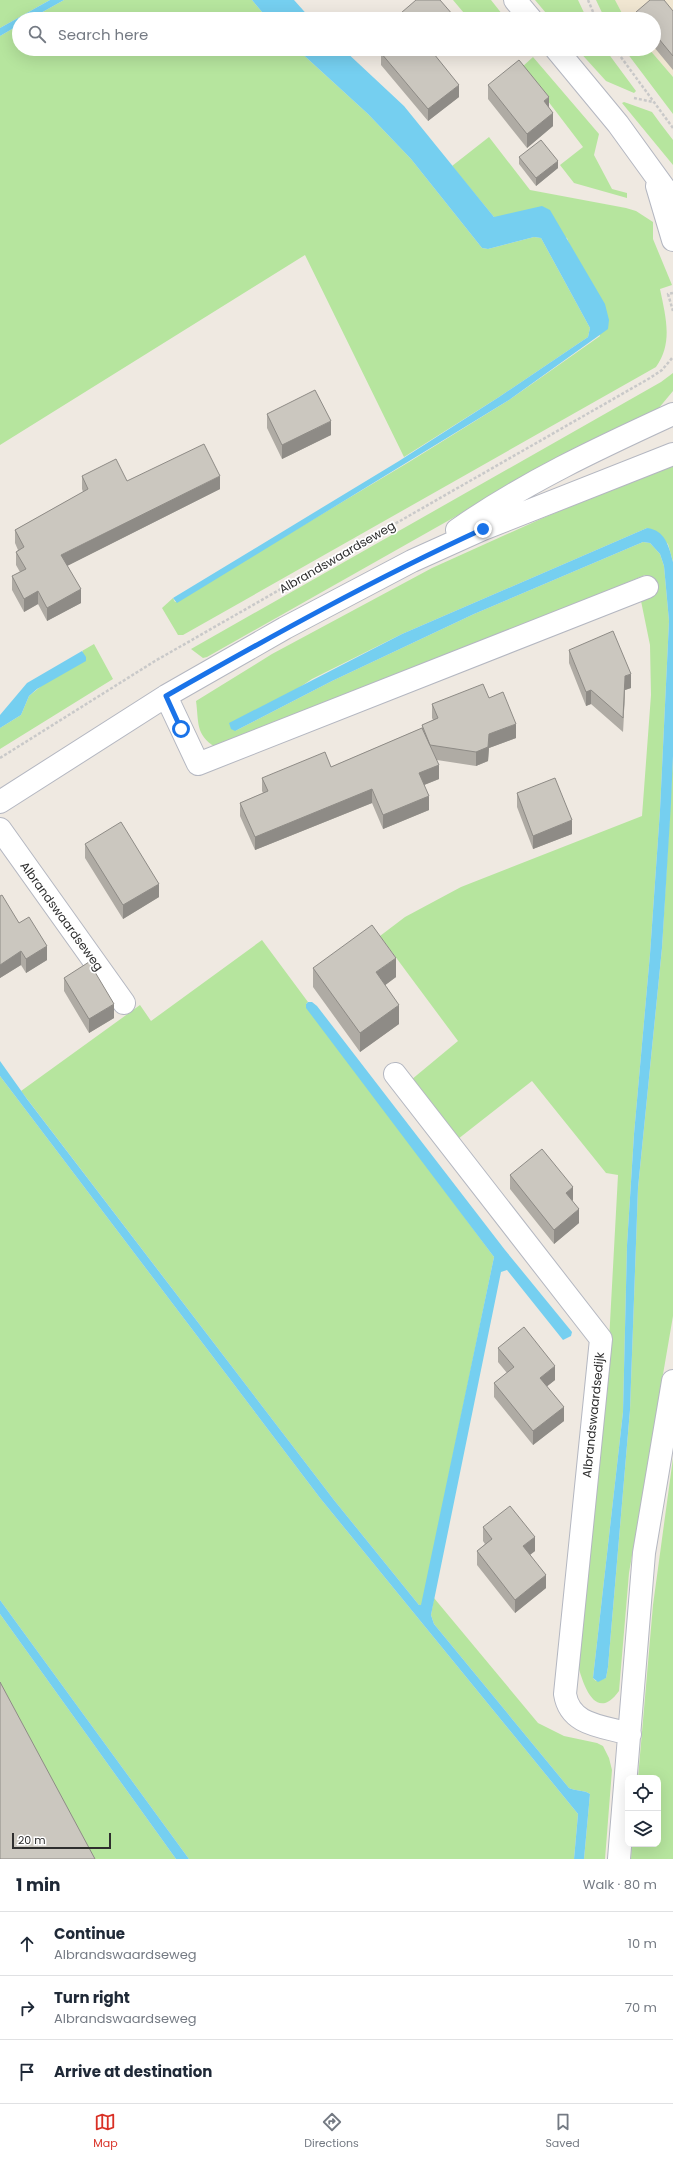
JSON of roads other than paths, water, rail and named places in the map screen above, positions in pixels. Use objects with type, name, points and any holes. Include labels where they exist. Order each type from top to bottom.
[{"type":"street","points":[[515,0],[525,12]]},
{"type":"street","points":[[562,56],[618,124],[673,200]]},
{"type":"street","points":[[654,175],[673,240]]},
{"type":"street","points":[[412,561],[477,516],[579,457],[673,414]]},
{"type":"street","points":[[0,802],[166,696],[285,628],[412,561],[483,529],[673,454]]},
{"type":"street","points":[[166,696],[198,764],[647,587]]},
{"type":"street","name":"Albrandswaardseweg","points":[[0,829],[124,1003]]},
{"type":"street","name":"Albrandswaardsedijk","points":[[395,1074],[601,1339],[565,1694],[566,1703],[572,1714],[580,1720],[630,1734]]},
{"type":"street","points":[[619,1859],[644,1553],[673,1381]]},
{"type":"water","points":[[50,0],[64,0],[43,12],[29,12]]},
{"type":"water","points":[[252,0],[294,0],[305,12],[262,12]]},
{"type":"water","points":[[12,21],[12,29],[0,36],[0,28]]},
{"type":"water","points":[[305,56],[350,56],[404,106],[494,217],[542,206],[550,210],[605,304],[609,320],[608,329],[509,400],[177,603],[173,598],[399,461],[499,397],[588,337],[590,328],[541,238],[534,237],[488,249],[482,248],[411,159],[368,114]]},
{"type":"water","points":[[647,528],[653,529],[662,535],[668,545],[673,562],[673,756],[662,948],[638,1188],[630,1410],[608,1667],[606,1678],[598,1682],[593,1678],[623,1412],[627,1245],[634,1134],[650,954],[660,810],[669,621],[664,566],[660,554],[650,543],[643,542],[474,614],[332,681],[235,731],[231,729],[229,723],[402,634]]},
{"type":"water","points":[[82,651],[86,657],[86,661],[37,689],[29,696],[21,715],[0,728],[0,715],[27,683]]},
{"type":"water","points":[[308,1002],[312,1002],[317,1006],[505,1250],[572,1332],[571,1336],[563,1340],[507,1270],[501,1272],[431,1615],[434,1624],[569,1788],[590,1794],[584,1859],[574,1859],[578,1814],[320,1498],[0,1076],[0,1061],[27,1099],[334,1500],[419,1605],[421,1605],[494,1257],[306,1008],[306,1004]]},
{"type":"water","points":[[0,1600],[189,1859],[176,1859],[0,1614]]}]
